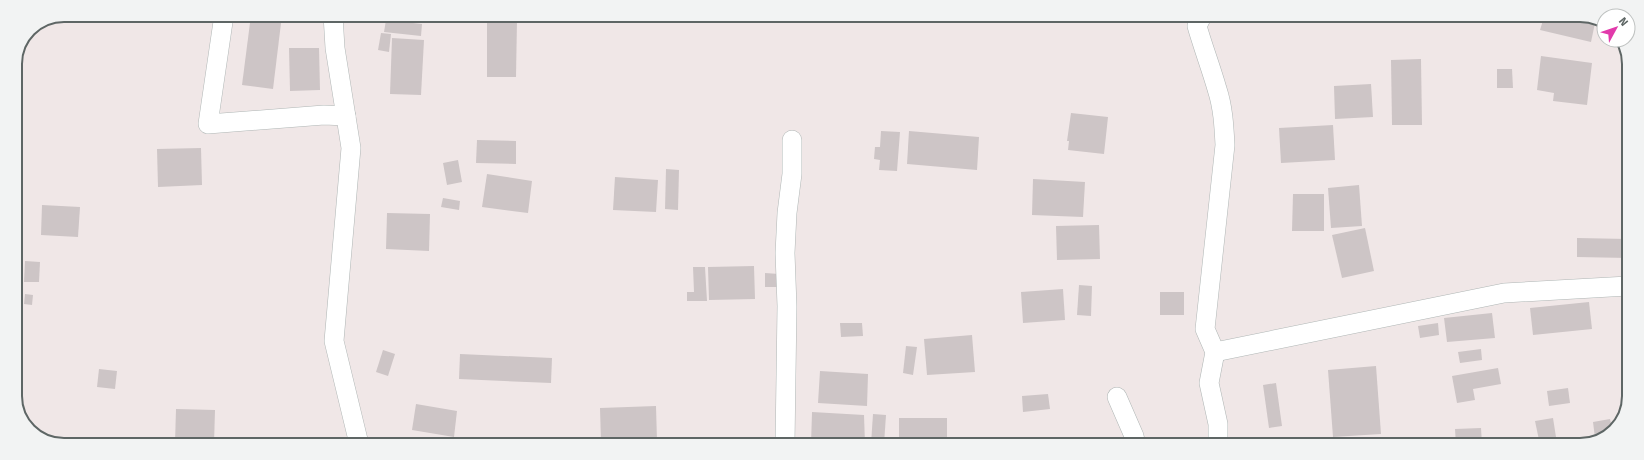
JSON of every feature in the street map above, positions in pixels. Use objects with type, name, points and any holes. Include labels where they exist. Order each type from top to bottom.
[{"type":"street","points":[[223,22],[208,124],[324,115],[346,116]]},
{"type":"street","points":[[333,22],[335,48],[351,148],[334,341],[358,438]]},
{"type":"street","points":[[1199,22],[1197,26],[1205,55],[1218,90],[1223,115],[1225,145],[1205,329],[1215,352],[1209,383],[1218,424],[1218,438]]},
{"type":"street","points":[[785,438],[787,306],[785,253],[787,213],[792,174],[792,140]]},
{"type":"street","points":[[1215,352],[1504,293],[1622,286]]},
{"type":"street","points":[[1117,397],[1134,438]]},
{"type":"building","points":[[250,22],[281,22],[273,89],[242,85]]},
{"type":"building","points":[[386,22],[422,24],[421,36],[384,32]]},
{"type":"building","points":[[487,22],[517,22],[516,77],[487,77]]},
{"type":"building","points":[[1542,22],[1586,22],[1595,24],[1591,42],[1540,30]]},
{"type":"building","points":[[381,33],[391,34],[389,52],[378,50]]},
{"type":"building","points":[[392,38],[424,40],[421,95],[390,94]]},
{"type":"building","points":[[289,48],[319,48],[320,90],[290,91]]},
{"type":"building","points":[[1541,56],[1592,63],[1587,105],[1553,101],[1554,93],[1537,90]]},
{"type":"building","points":[[1421,59],[1422,125],[1392,125],[1391,60]]},
{"type":"building","points":[[1497,69],[1512,69],[1513,88],[1497,88]]},
{"type":"building","points":[[1371,84],[1373,117],[1335,119],[1334,86]]},
{"type":"building","points":[[1071,113],[1108,117],[1104,154],[1068,150],[1069,141],[1067,141]]},
{"type":"building","points":[[1333,125],[1335,160],[1281,163],[1279,128]]},
{"type":"building","points":[[881,131],[900,132],[897,171],[879,170],[880,160],[874,159],[875,147],[880,147]]},
{"type":"building","points":[[909,131],[979,137],[977,170],[907,164]]},
{"type":"building","points":[[477,140],[516,141],[516,164],[476,163]]},
{"type":"building","points":[[201,148],[202,185],[158,187],[157,149]]},
{"type":"building","points":[[458,160],[462,182],[447,185],[443,163]]},
{"type":"building","points":[[666,169],[679,170],[678,210],[665,209]]},
{"type":"building","points":[[487,174],[532,181],[528,213],[482,207]]},
{"type":"building","points":[[615,177],[658,180],[656,212],[613,210]]},
{"type":"building","points":[[1033,179],[1085,182],[1083,217],[1032,215]]},
{"type":"building","points":[[1359,185],[1362,226],[1331,228],[1328,188]]},
{"type":"building","points":[[1293,194],[1324,194],[1324,231],[1292,231]]},
{"type":"building","points":[[443,198],[460,201],[459,210],[441,207]]},
{"type":"building","points":[[42,205],[80,207],[78,237],[41,235]]},
{"type":"building","points":[[387,213],[430,214],[429,251],[386,249]]},
{"type":"building","points":[[1099,225],[1100,259],[1057,260],[1056,226]]},
{"type":"building","points":[[1365,228],[1374,271],[1342,278],[1332,235]]},
{"type":"building","points":[[1577,238],[1622,239],[1622,258],[1577,257]]},
{"type":"building","points":[[25,261],[40,262],[39,282],[24,282]]},
{"type":"building","points":[[754,266],[755,299],[709,300],[708,267]]},
{"type":"building","points":[[693,267],[705,267],[707,301],[687,301],[687,292],[694,292]]},
{"type":"building","points":[[765,273],[779,274],[779,287],[765,287]]},
{"type":"building","points":[[1079,285],[1092,286],[1091,316],[1077,315]]},
{"type":"building","points":[[1063,289],[1065,320],[1023,323],[1021,292]]},
{"type":"building","points":[[1160,292],[1184,292],[1184,315],[1160,315]]},
{"type":"building","points":[[25,294],[33,295],[32,305],[24,304]]},
{"type":"building","points":[[1589,302],[1592,329],[1533,335],[1530,308]]},
{"type":"building","points":[[1492,313],[1495,338],[1447,342],[1444,318]]},
{"type":"building","points":[[840,323],[862,323],[863,336],[841,337]]},
{"type":"building","points":[[1438,323],[1439,335],[1420,338],[1418,326]]},
{"type":"building","points":[[972,335],[975,372],[927,375],[924,339]]},
{"type":"building","points":[[906,346],[917,347],[913,375],[903,373]]},
{"type":"building","points":[[1481,349],[1482,360],[1460,363],[1458,352]]},
{"type":"building","points":[[383,350],[395,354],[388,376],[376,372]]},
{"type":"building","points":[[460,354],[552,358],[551,383],[459,379]]},
{"type":"building","points":[[1376,366],[1381,434],[1333,437],[1328,370]]},
{"type":"building","points":[[1498,368],[1501,384],[1473,389],[1475,400],[1457,403],[1452,376]]},
{"type":"building","points":[[99,369],[117,371],[115,389],[97,387]]},
{"type":"building","points":[[820,371],[868,374],[867,406],[818,403]]},
{"type":"building","points":[[1276,383],[1282,426],[1269,428],[1263,385]]},
{"type":"building","points":[[1568,388],[1570,403],[1549,406],[1547,391]]},
{"type":"building","points":[[1048,394],[1050,409],[1023,412],[1022,396]]},
{"type":"building","points":[[416,404],[457,411],[454,437],[412,430]]},
{"type":"building","points":[[656,406],[657,438],[601,438],[600,408]]},
{"type":"building","points":[[176,409],[215,410],[214,438],[175,438]]},
{"type":"building","points":[[812,412],[864,415],[865,438],[811,438]]},
{"type":"building","points":[[873,414],[886,415],[884,438],[871,438]]},
{"type":"building","points":[[899,418],[947,418],[947,438],[899,438]]},
{"type":"building","points":[[1553,418],[1556,437],[1539,438],[1535,421]]},
{"type":"building","points":[[1610,419],[1611,424],[1595,436],[1593,422]]},
{"type":"building","points":[[1481,428],[1482,438],[1456,438],[1455,429]]}]
